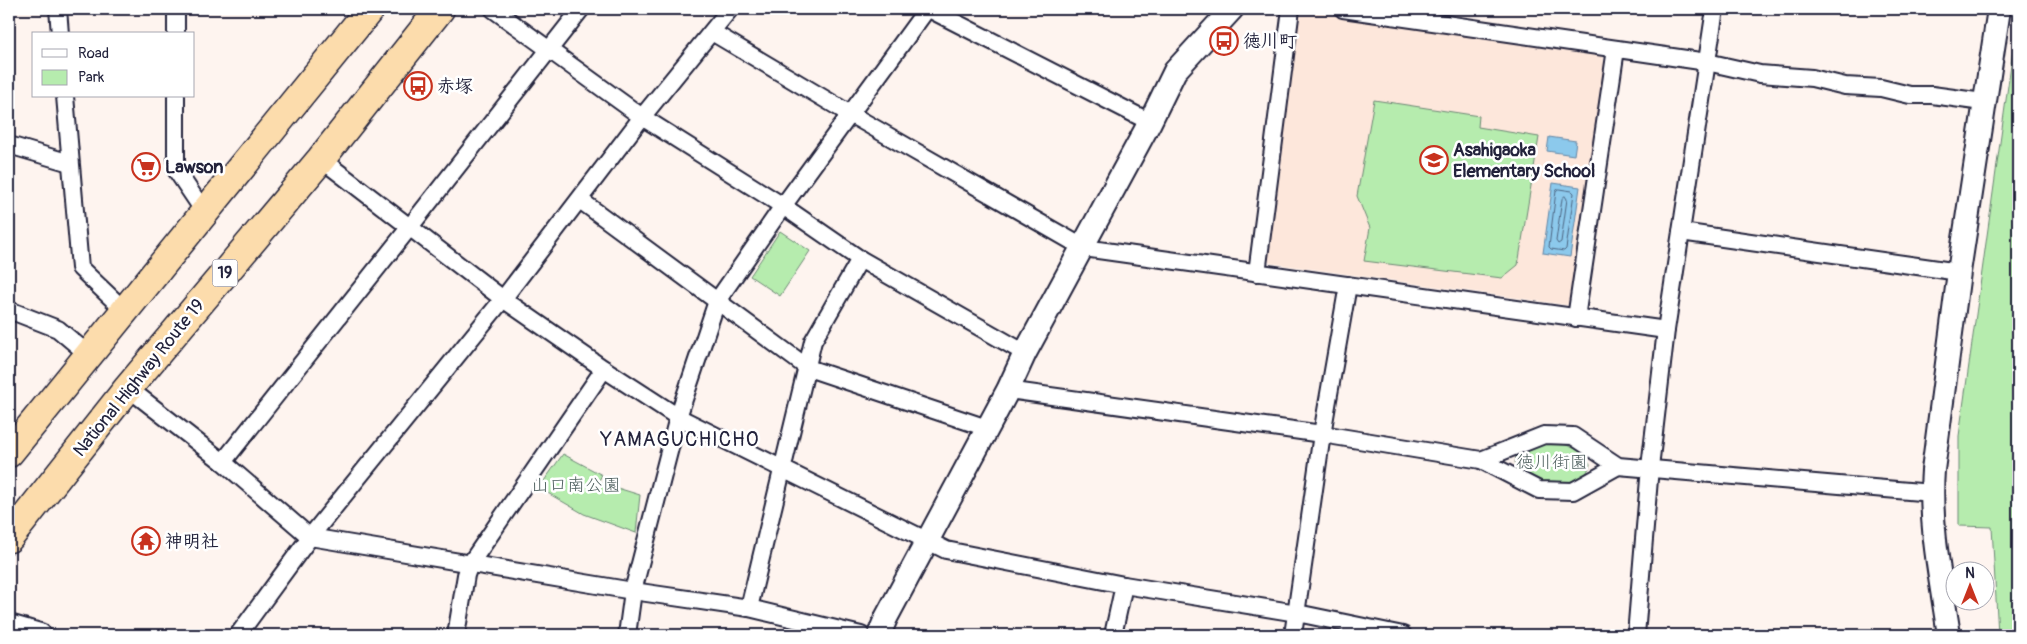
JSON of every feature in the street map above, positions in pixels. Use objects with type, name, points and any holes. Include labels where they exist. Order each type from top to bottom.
[{"type":"highway","points":[[9,453],[370,9]]},
{"type":"highway","name":"National Highway Route 19","points":[[9,538],[128,388],[321,159],[440,9]]},
{"type":"street","points":[[58,9],[60,32]]},
{"type":"street","points":[[176,9],[176,32]]},
{"type":"street","points":[[493,9],[642,117],[783,206],[860,258],[1025,354]]},
{"type":"street","points":[[222,462],[410,228],[581,9]]},
{"type":"street","points":[[238,635],[310,537],[503,299],[642,117],[730,9]]},
{"type":"street","points":[[627,635],[633,591],[678,417],[716,300],[928,9],[1150,122]]},
{"type":"street","points":[[879,635],[886,618],[1008,390],[1025,354],[1084,248],[1175,71],[1232,9]]},
{"type":"street","points":[[1257,273],[1290,9]]},
{"type":"street","points":[[1343,9],[1707,62],[1760,74],[1812,78],[1845,86],[1881,88],[1910,95],[1932,95],[1984,102]]},
{"type":"street","points":[[1636,635],[1650,468],[1666,330],[1715,9]]},
{"type":"street","points":[[1949,635],[1938,566],[1932,493],[1959,272],[1999,9]]},
{"type":"street","points":[[712,32],[850,114],[1084,248],[1666,330]]},
{"type":"street","points":[[1576,318],[1616,49]]},
{"type":"street","points":[[65,98],[80,268],[125,312]]},
{"type":"street","points":[[176,98],[176,170],[205,213]]},
{"type":"street","points":[[9,145],[70,163]]},
{"type":"street","points":[[321,159],[503,299],[604,369],[678,417],[946,550],[1124,585],[1297,613],[1403,635]]},
{"type":"street","points":[[580,200],[808,368],[987,428]]},
{"type":"street","points":[[1681,232],[1959,272]]},
{"type":"street","points":[[749,608],[814,341],[860,258]]},
{"type":"street","points":[[1292,635],[1297,613],[1322,434],[1348,286]]},
{"type":"street","points":[[9,310],[58,329],[89,355]]},
{"type":"street","points":[[456,635],[466,575],[470,564],[604,369]]},
{"type":"street","points":[[128,388],[222,462],[310,537],[633,591],[749,608],[861,635]]},
{"type":"street","points":[[1008,390],[1322,434],[1480,460],[1539,490],[1573,491],[1618,466]]},
{"type":"street","points":[[1480,460],[1544,435],[1573,436],[1618,466],[1932,493]]},
{"type":"street","points":[[1113,635],[1124,585]]},
{"type":"street","points":[[9,626],[40,635]]},
{"type":"shaded area","name":"Asahigaoka Elementary School","points":[[1301,10],[1602,56],[1605,65],[1572,302],[1567,305],[1270,263],[1264,254],[1295,16]]},
{"type":"green space","points":[[2018,14],[2018,635],[1998,635],[1992,527],[1959,526],[1959,436]]},
{"type":"green space","points":[[1374,100],[1479,116],[1478,127],[1539,137],[1518,265],[1502,278],[1364,261],[1370,228],[1357,196]]},
{"type":"green space","points":[[780,231],[810,251],[780,296],[750,276]]},
{"type":"green space","name":"徳川街園","points":[[1554,442],[1575,449],[1590,464],[1586,473],[1575,482],[1549,482],[1530,478],[1515,463],[1516,455],[1542,443]]},
{"type":"green space","name":"山口南公園","points":[[563,454],[602,475],[598,482],[640,495],[636,533],[584,514],[539,488]]},
{"type":"water","points":[[1549,137],[1576,141],[1574,155],[1547,151]]},
{"type":"water","points":[[1553,183],[1580,187],[1570,257],[1543,253]]},
{"type":"place","name":"徳川町","points":[[1224,41]]},
{"type":"place","name":"赤塚","points":[[418,86]]},
{"type":"place","name":"Asahigaoka Elementary School","points":[[1434,160]]},
{"type":"place","name":"Lawson","points":[[146,167]]},
{"type":"place","name":"神明社","points":[[146,541]]},
{"type":"district","name":"YAMAGUCHICHO","points":[[680,439]]}]
